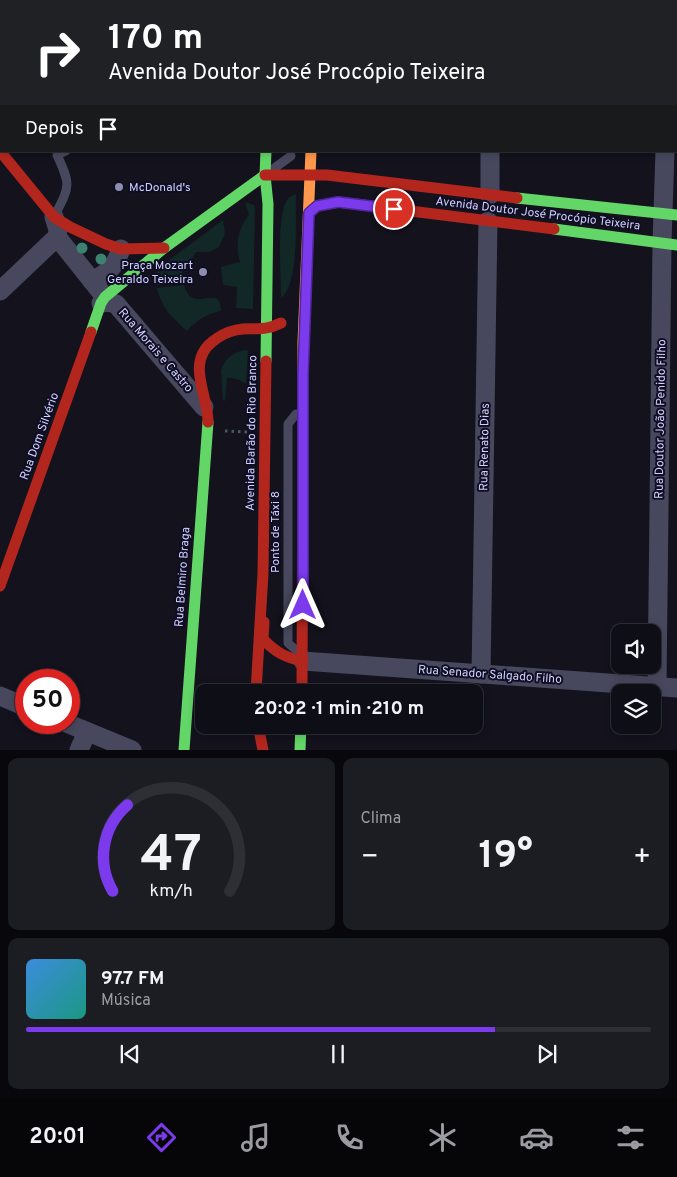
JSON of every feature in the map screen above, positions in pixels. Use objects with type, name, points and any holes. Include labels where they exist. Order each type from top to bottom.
[{"type":"main road","points":[[1,152],[54,217],[86,235],[121,249],[164,248]]},
{"type":"main road","name":"Avenida Barão do Rio Branco","points":[[256,684],[262,573],[265,433],[268,204],[265,175],[266,152]]},
{"type":"main road","points":[[103,300],[164,248],[265,175],[299,162],[310,152]]},
{"type":"main road","points":[[299,162],[309,213],[302,407],[298,662],[301,684]]},
{"type":"main road","name":"Avenida Doutor José Procópio Teixeira","points":[[299,162],[327,175],[670,214]]},
{"type":"main road","name":"Avenida Doutor José Procópio Teixeira","points":[[309,213],[317,206],[338,202],[670,244]]},
{"type":"main road","points":[[266,329],[293,317],[306,298]]},
{"type":"main road","name":"Rua Dom Silvério","points":[[0,583],[103,300]]},
{"type":"main road","name":"Rua Belmiro Braga","points":[[184,750],[208,430],[208,419],[198,362],[204,350],[214,339],[226,332],[239,329],[266,329]]},
{"type":"main road","points":[[262,573],[266,588],[263,639],[282,657],[298,662]]},
{"type":"main road","points":[[260,734],[263,748]]},
{"type":"main road","points":[[300,750],[301,734]]},
{"type":"street","points":[[490,152],[490,195]]},
{"type":"street","name":"Rua Doutor João Penido Filho","points":[[657,684],[668,470],[670,214],[665,152]]},
{"type":"street","points":[[0,291],[56,237],[58,230],[54,217]]},
{"type":"street","name":"Rua Renato Dias","points":[[480,674],[488,221]]},
{"type":"street","name":"Rua Morais e Castro","points":[[56,237],[92,281],[103,300],[116,304],[205,408]]},
{"type":"street","points":[[92,281],[106,274],[115,264],[121,249]]},
{"type":"street","name":"Rua Senador Salgado Filho","points":[[298,662],[616,684]]},
{"type":"street","name":"Rua Senador Salgado Filho","points":[[661,687],[677,688]]},
{"type":"street","points":[[0,696],[15,702]]},
{"type":"street","points":[[80,729],[132,750]]},
{"type":"street","points":[[79,750],[87,732]]},
{"type":"lane","points":[[54,217],[68,185],[68,179],[57,155],[64,152]]},
{"type":"lane","points":[[265,175],[299,162]]},
{"type":"path","points":[[208,430],[265,433]]},
{"type":"green space","points":[[296,194],[294,265],[287,290],[281,298],[281,224],[287,200]]},
{"type":"green space","points":[[245,202],[254,205],[255,209],[253,309],[236,308],[237,287],[223,285],[221,267],[240,262],[238,256],[238,237],[242,225],[249,215]]},
{"type":"green space","points":[[223,220],[225,234],[219,247],[209,252],[196,252],[190,262],[182,266],[184,282],[156,285],[155,276],[160,267]]},
{"type":"green space","points":[[184,285],[188,294],[193,298],[216,299],[220,303],[221,311],[202,318],[187,331],[172,317],[165,307],[157,288]]},
{"type":"green space","points":[[248,351],[246,384],[232,378],[227,378],[225,401],[223,400],[222,367],[230,356]]},
{"type":"traffic: fast","points":[[266,152],[265,175],[268,204],[266,361]]},
{"type":"traffic: fast","points":[[91,332],[105,297],[164,248],[265,175]]},
{"type":"traffic: fast","points":[[517,198],[677,215]]},
{"type":"traffic: fast","points":[[554,229],[677,245]]},
{"type":"traffic: fast","points":[[184,750],[208,422]]},
{"type":"traffic: fast","points":[[300,750],[301,734]]},
{"type":"traffic: slow","points":[[303,401],[303,342],[311,152]]},
{"type":"traffic: jam","points":[[1,152],[54,217],[70,227],[121,249],[164,248]]},
{"type":"traffic: jam","points":[[265,175],[327,175],[517,198]]},
{"type":"traffic: jam","points":[[309,213],[317,206],[339,202],[554,229]]},
{"type":"traffic: jam","points":[[208,422],[199,369],[204,350],[220,336],[229,332],[242,329],[263,329],[281,323]]},
{"type":"traffic: jam","points":[[0,586],[91,332]]},
{"type":"traffic: jam","points":[[256,684],[263,573],[266,361]]},
{"type":"traffic: jam","points":[[302,684],[303,401]]},
{"type":"traffic: jam","points":[[264,622],[263,639],[267,644],[281,654],[303,661]]},
{"type":"traffic: jam","points":[[260,734],[263,750]]},
{"type":"place","name":"McDonald's","points":[[119,187]]},
{"type":"place","name":"Praça Mozart Geraldo Teixeira","points":[[203,272]]},
{"type":"route","points":[[303,605],[303,342],[309,213],[317,206],[338,202],[394,209]]}]
